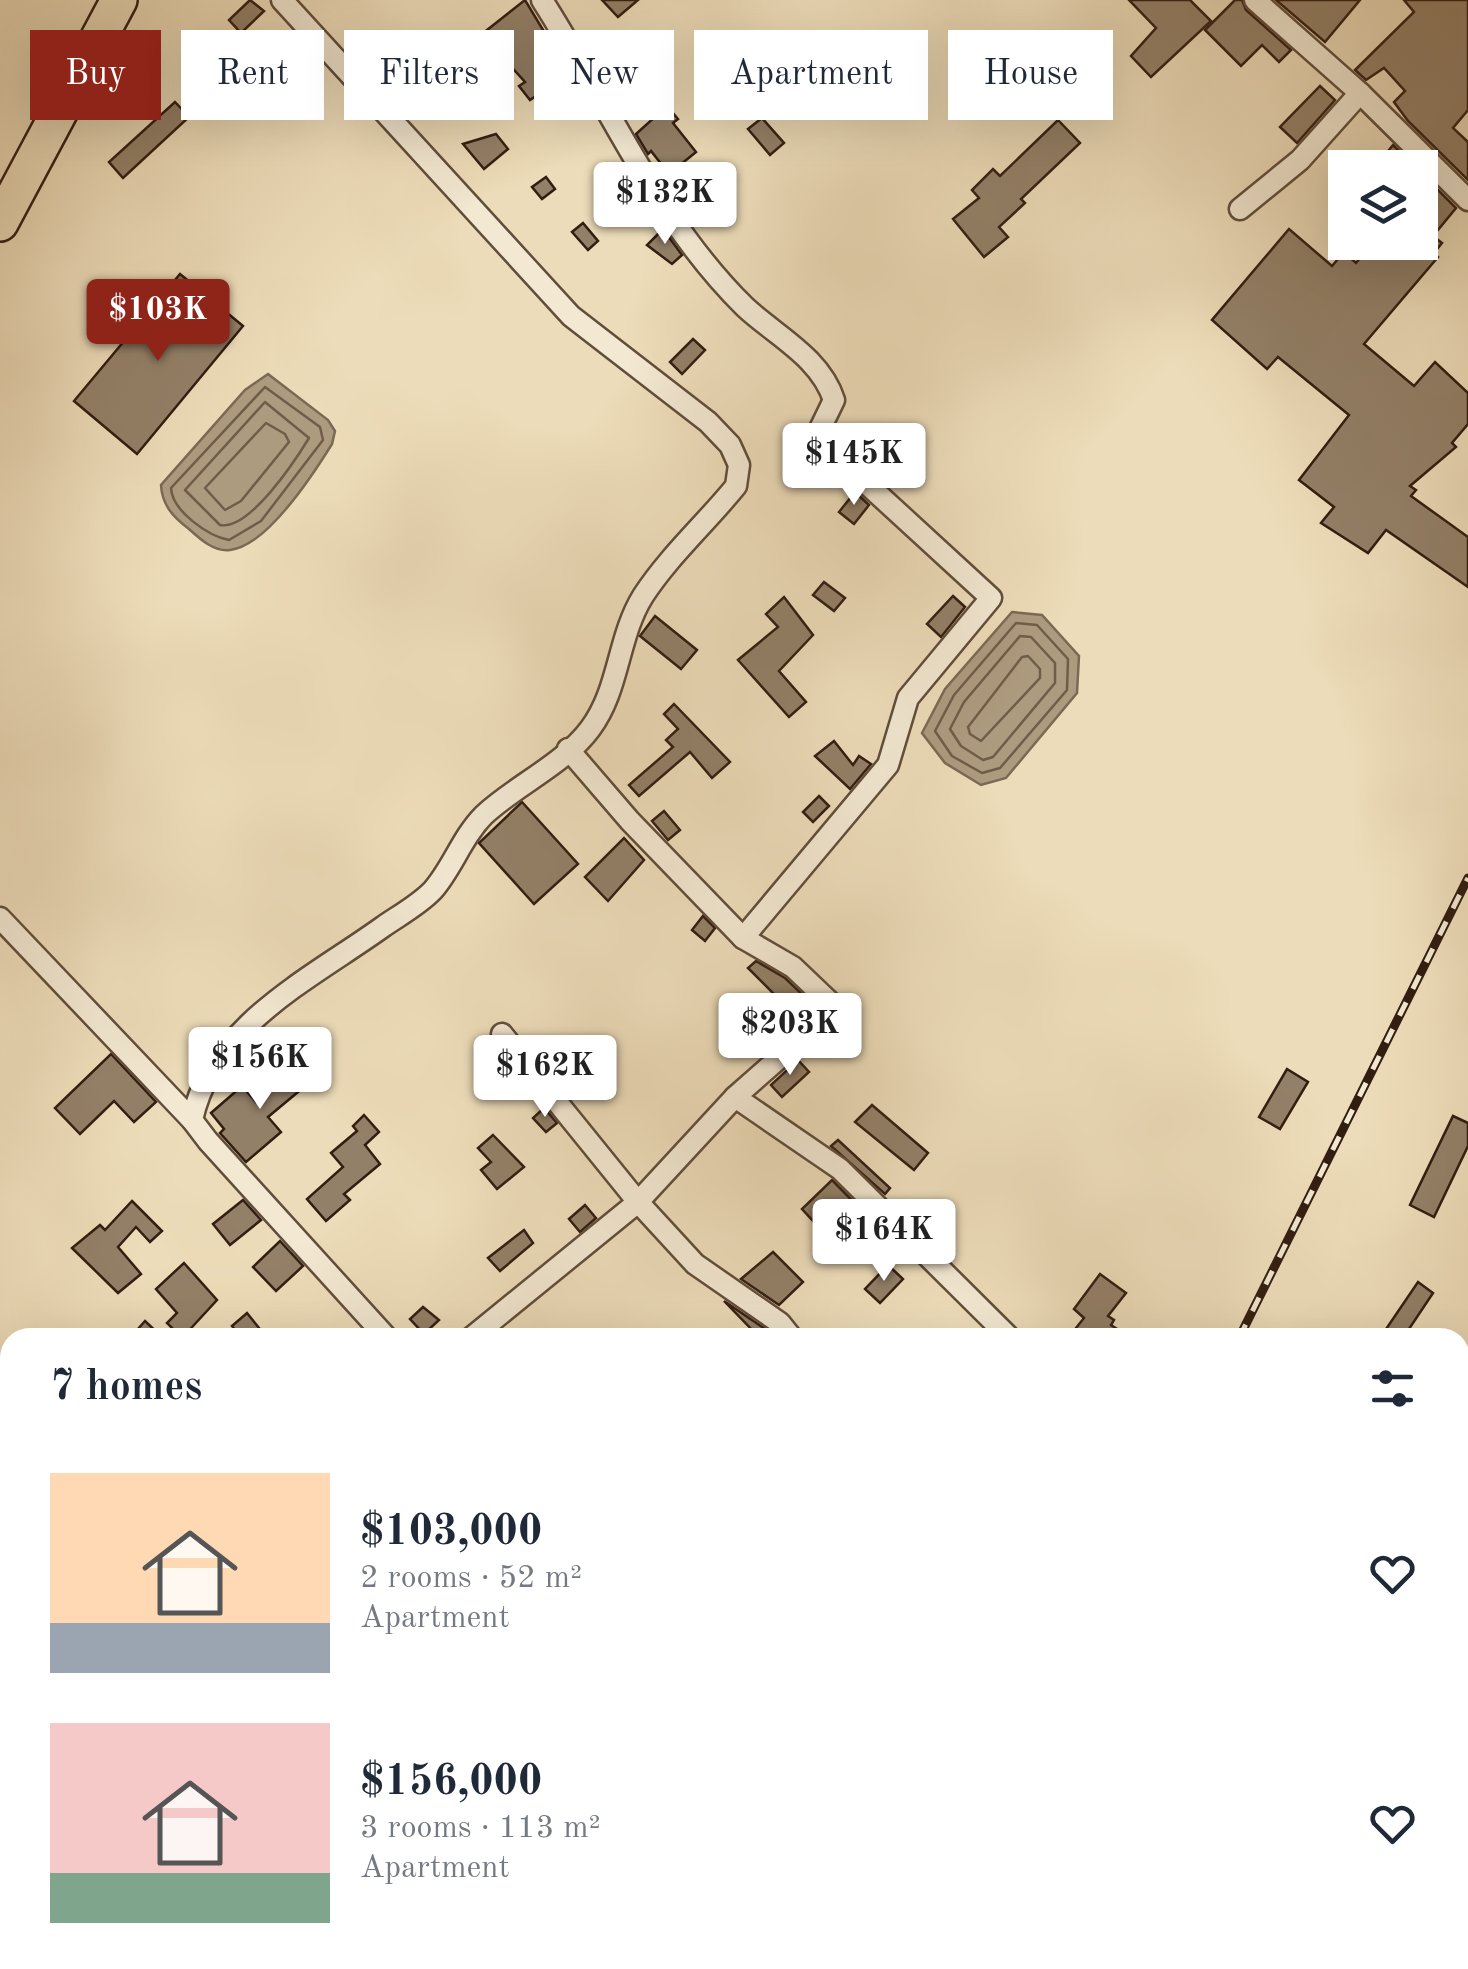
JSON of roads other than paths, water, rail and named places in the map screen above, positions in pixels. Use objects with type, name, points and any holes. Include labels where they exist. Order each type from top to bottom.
[{"type":"highway","points":[[0,223],[119,0]]},
{"type":"street","points":[[192,1120],[197,1097],[219,1058],[249,1026],[306,976],[432,890],[466,835],[486,813],[588,730],[612,693],[629,624],[643,596],[736,486],[740,464],[730,445],[708,422],[571,316],[282,0]]},
{"type":"street","points":[[542,0],[681,234],[745,306],[828,380],[834,400],[818,433],[832,452],[991,598],[908,698],[888,765],[743,938]]},
{"type":"street","points":[[1255,0],[1360,93],[1468,200]]},
{"type":"street","points":[[1240,209],[1300,160],[1360,93]]},
{"type":"street","points":[[483,1328],[638,1202],[735,1097],[836,1008],[792,967],[743,938],[630,821],[568,749]]},
{"type":"street","points":[[0,918],[192,1120],[379,1328]]},
{"type":"street","points":[[502,1034],[638,1202],[695,1264],[784,1328]]},
{"type":"street","points":[[735,1097],[840,1169],[1000,1328]]},
{"type":"water","points":[[268,374],[328,420],[335,431],[332,444],[302,489],[259,536],[230,550],[218,549],[173,515],[161,485],[245,390]]},
{"type":"water","points":[[1012,612],[1042,615],[1079,656],[1077,693],[1006,778],[981,785],[945,763],[922,733],[945,689]]},
{"type":"railway","points":[[1244,1328],[1468,878]]}]
